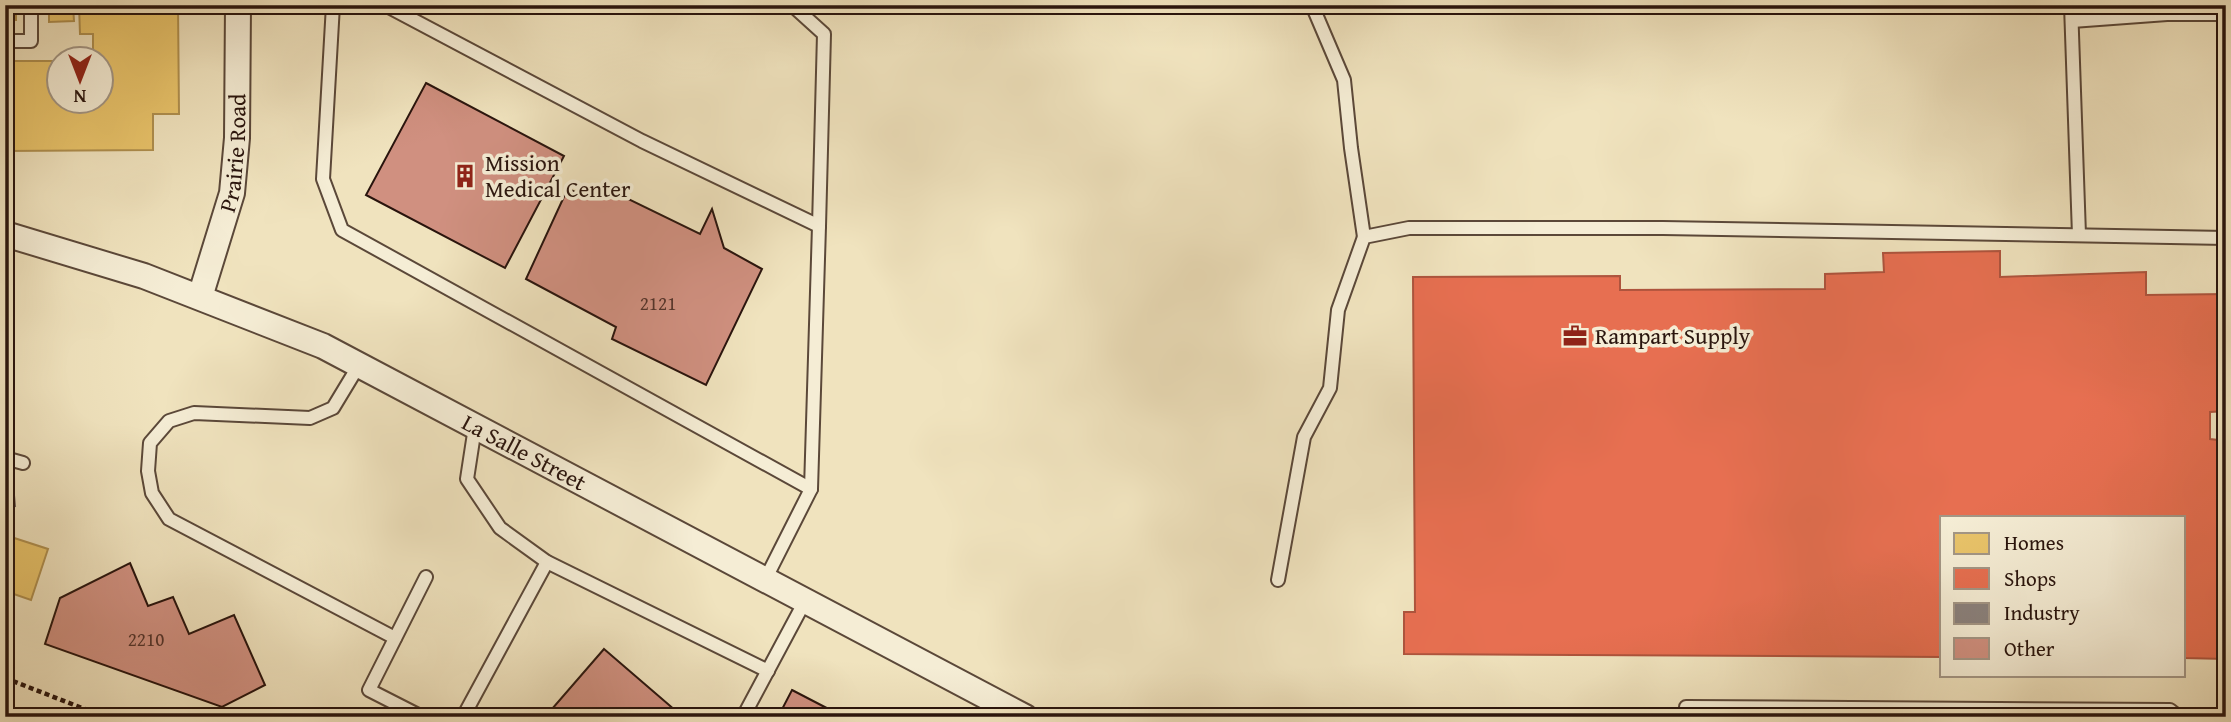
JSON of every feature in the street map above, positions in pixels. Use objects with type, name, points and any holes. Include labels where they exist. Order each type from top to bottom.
[{"type":"street","name":"Prairie Road","points":[[200,298],[232,193],[237,138],[238,5]]},
{"type":"street","name":"La Salle Street","points":[[5,234],[144,276],[323,346],[1024,717]]},
{"type":"lane","points":[[5,41],[31,41],[31,5]]},
{"type":"lane","points":[[333,5],[323,179],[342,230],[811,489]]},
{"type":"lane","points":[[385,5],[642,141],[819,226]]},
{"type":"lane","points":[[765,580],[811,489],[824,34],[792,5]]},
{"type":"lane","points":[[1278,580],[1304,437],[1330,388],[1338,310],[1364,237],[1344,80],[1312,5]]},
{"type":"lane","points":[[2071,5],[2079,235]]},
{"type":"lane","points":[[2072,21],[2167,14],[2226,14]]},
{"type":"lane","points":[[1364,237],[1409,228],[1663,228],[2226,238]]},
{"type":"lane","points":[[359,365],[333,408],[310,418],[194,413],[169,421],[150,443],[148,471],[152,494],[169,519],[395,638]]},
{"type":"lane","points":[[475,426],[467,479],[500,528],[547,562],[768,671]]},
{"type":"lane","points":[[5,458],[23,463]]},
{"type":"lane","points":[[463,717],[547,562]]},
{"type":"lane","points":[[422,717],[369,690],[426,577]]},
{"type":"lane","points":[[743,717],[805,601]]},
{"type":"lane","points":[[1686,706],[2170,710],[2179,717]]},
{"type":"path","points":[[5,678],[105,717]]},
{"type":"building: Homes","points":[[5,5],[16,5],[16,20],[5,20]]},
{"type":"building: Homes","points":[[49,5],[73,5],[74,21],[49,22]]},
{"type":"building: Homes","points":[[79,5],[178,5],[179,114],[153,114],[153,150],[5,151],[5,61],[46,61],[46,116],[116,116],[116,46],[93,46],[93,34],[80,34]]},
{"type":"building: Homes","points":[[5,535],[48,549],[31,600],[5,591]]},
{"type":"building: Shops","points":[[2000,251],[2000,277],[2146,272],[2146,295],[2226,294],[2226,411],[2210,412],[2210,439],[2226,441],[2226,659],[2186,658],[2186,516],[1940,516],[1940,657],[1404,654],[1404,612],[1415,612],[1413,277],[1620,276],[1620,290],[1825,289],[1825,274],[1884,272],[1883,253]]},
{"type":"building: Industry","points":[[14,495],[15,506],[5,507],[5,496]]},
{"type":"building: Other","name":"Mission Medical Center","points":[[426,83],[564,156],[505,268],[366,195]]},
{"type":"building: Other","points":[[568,188],[586,198],[610,190],[700,234],[712,209],[724,248],[762,269],[706,385],[612,339],[616,327],[526,279]]},
{"type":"building: Other","points":[[130,563],[148,606],[173,597],[189,634],[234,615],[265,685],[222,707],[45,644],[60,598]]},
{"type":"building: Other","points":[[604,649],[683,717],[545,717]]},
{"type":"building: Other","points":[[792,690],[844,717],[778,717]]},
{"type":"place","name":"Mission Medical Center","points":[[465,176]]},
{"type":"place","name":"Rampart Supply","points":[[1575,336]]}]
